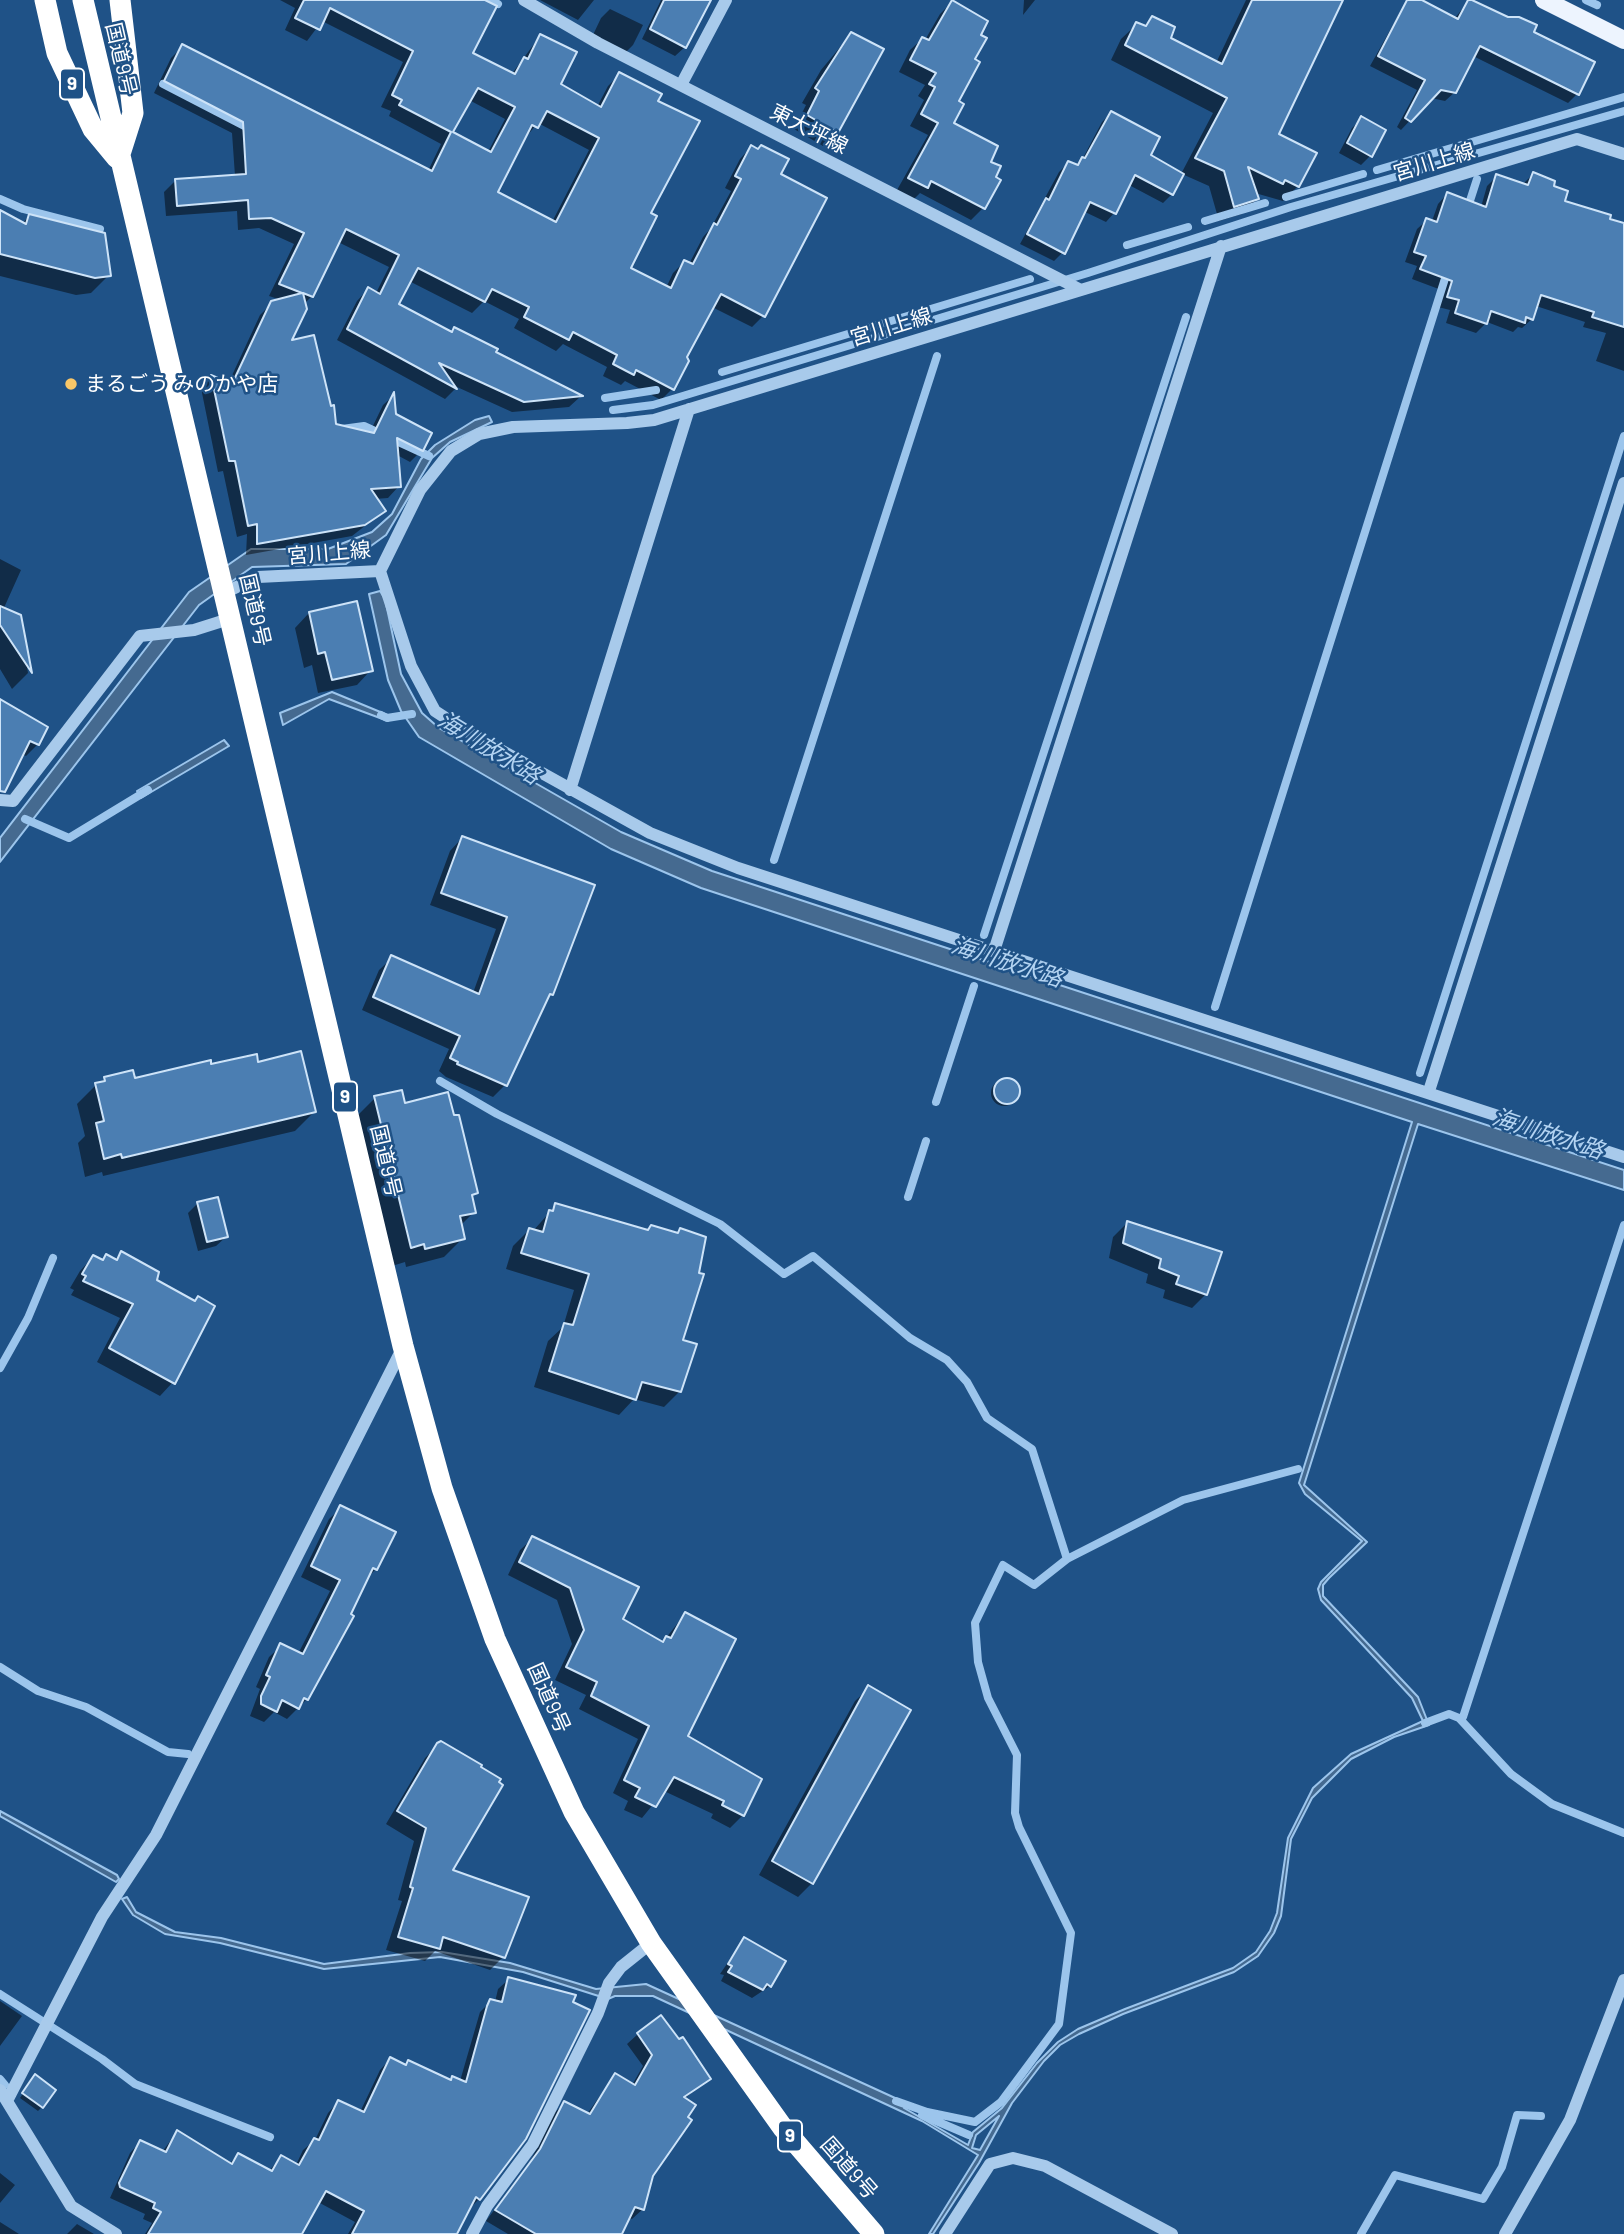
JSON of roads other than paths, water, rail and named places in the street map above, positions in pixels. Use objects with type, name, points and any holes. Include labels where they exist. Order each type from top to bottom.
[{"type":"highway","name":"9","points":[[45,0],[57,53],[93,129],[119,159]]},
{"type":"highway","name":"国道9号","points":[[83,0],[404,1346],[442,1488],[495,1639],[574,1812],[651,1943],[783,2128],[874,2234]]},
{"type":"highway","points":[[119,159],[133,113],[120,0]]},
{"type":"main road","points":[[1544,0],[1624,40]]},
{"type":"street","name":"東大坪線","points":[[524,0],[681,85],[1079,289]]},
{"type":"street","points":[[681,85],[726,0]]},
{"type":"street","name":"宮川上線","points":[[226,592],[258,577],[380,572],[420,491],[451,452],[479,434],[513,427],[627,424],[689,410],[1577,139],[1624,154]]},
{"type":"street","points":[[994,951],[1221,246]]},
{"type":"street","points":[[570,790],[689,410]]},
{"type":"street","points":[[1429,1091],[1624,483]]},
{"type":"street","points":[[380,572],[411,666],[435,710],[570,790],[650,833],[738,868],[1429,1091],[1624,1157]]},
{"type":"street","points":[[0,800],[13,801],[140,636],[194,631],[232,618]]},
{"type":"street","points":[[116,2234],[71,2206],[4,2095],[102,1917],[156,1835],[404,1346]]},
{"type":"street","points":[[472,2234],[487,2206],[533,2144],[609,1983],[621,1967],[651,1943]]},
{"type":"street","points":[[1505,2234],[1570,2120],[1624,1980]]},
{"type":"street","points":[[945,2234],[990,2164],[1013,2158],[1045,2166],[1172,2234]]},
{"type":"water","points":[[489,416],[492,422],[450,442],[432,458],[386,535],[346,564],[252,567],[199,605],[0,862],[0,838],[189,592],[251,549],[328,549],[372,532],[392,514],[421,459],[435,445],[475,420]]},
{"type":"water","points":[[380,591],[385,599],[401,674],[422,713],[439,728],[621,832],[712,871],[1624,1170],[1624,1190],[1418,1124],[1304,1485],[1367,1542],[1323,1585],[1323,1596],[1418,1697],[1429,1725],[1394,1737],[1351,1759],[1312,1798],[1291,1839],[1281,1916],[1274,1933],[1258,1956],[1234,1972],[1123,2014],[1079,2034],[1060,2045],[1044,2061],[1012,2103],[979,2163],[933,2234],[929,2234],[978,2155],[922,2121],[653,1996],[615,1996],[608,1999],[523,1972],[440,1957],[324,1969],[220,1943],[165,1934],[133,1915],[122,1899],[127,1897],[136,1912],[175,1932],[221,1938],[324,1964],[410,1953],[442,1952],[510,1963],[596,1989],[646,1984],[906,2103],[904,2108],[968,2145],[973,2132],[1002,2108],[1037,2063],[1058,2042],[1078,2029],[1125,2009],[1233,1968],[1256,1952],[1270,1931],[1277,1913],[1288,1838],[1313,1788],[1351,1754],[1423,1721],[1412,1698],[1321,1600],[1318,1589],[1321,1582],[1362,1541],[1305,1494],[1299,1483],[1412,1122],[701,888],[611,849],[419,737],[401,711],[388,680],[369,594]],"holes":[[[999,2116],[980,2150],[972,2148],[976,2135]]]},
{"type":"water","points":[[332,692],[390,716],[388,721],[329,699],[283,725],[280,713]]},
{"type":"water","points":[[224,740],[229,746],[141,798],[137,791]]},
{"type":"water","points":[[0,1811],[117,1875],[119,1879],[116,1882],[0,1816]]},
{"type":"waterway","points":[[491,0],[498,4]]},
{"type":"waterway","points":[[1586,0],[1597,5]]},
{"type":"waterway","points":[[163,84],[250,129]]},
{"type":"waterway","points":[[1377,170],[1624,97]]},
{"type":"waterway","points":[[613,410],[653,405],[1088,273],[1291,207],[1624,111]]},
{"type":"waterway","points":[[1286,197],[1363,174]]},
{"type":"waterway","points":[[1467,210],[1477,179]]},
{"type":"waterway","points":[[0,199],[23,209],[100,229]]},
{"type":"waterway","points":[[1205,221],[1265,203]]},
{"type":"waterway","points":[[1127,245],[1188,227]]},
{"type":"waterway","points":[[1215,1007],[1448,269]]},
{"type":"waterway","points":[[722,372],[1030,279]]},
{"type":"waterway","name":"海川放水路","points":[[984,935],[1186,317]]},
{"type":"waterway","points":[[774,860],[937,356]]},
{"type":"waterway","points":[[605,398],[656,390]]},
{"type":"waterway","points":[[342,429],[364,426],[429,456]]},
{"type":"waterway","points":[[1420,1073],[1624,436]]},
{"type":"waterway","points":[[381,715],[387,718],[412,714]]},
{"type":"waterway","points":[[25,819],[69,838],[148,790]]},
{"type":"waterway","points":[[936,1102],[974,986]]},
{"type":"waterway","points":[[440,1081],[497,1114],[720,1224],[784,1274],[813,1256],[910,1338],[947,1360],[967,1382],[987,1418],[1032,1449],[1067,1559]]},
{"type":"waterway","points":[[908,1197],[926,1141]]},
{"type":"waterway","points":[[1463,1717],[1624,1225]]},
{"type":"waterway","points":[[0,1368],[28,1318],[53,1258]]},
{"type":"waterway","points":[[896,2101],[927,2112],[975,2122],[1001,2102],[1059,2024],[1071,1933],[1019,1827],[1015,1813],[1017,1755],[988,1698],[978,1662],[975,1623],[1003,1565],[1034,1585],[1067,1559],[1183,1500],[1298,1469]]},
{"type":"waterway","points":[[0,1667],[38,1691],[86,1707],[168,1752],[188,1754]]},
{"type":"waterway","points":[[1425,1723],[1449,1714],[1459,1718],[1511,1774],[1552,1804],[1624,1833]]},
{"type":"waterway","points":[[0,1994],[102,2059],[135,2084],[270,2137]]},
{"type":"waterway","points":[[0,2079],[5,2085]]},
{"type":"waterway","points":[[922,2115],[969,2135]]},
{"type":"waterway","points":[[1361,2234],[1395,2175],[1483,2199],[1502,2167],[1517,2115],[1541,2116]]},
{"type":"place","name":"まるごう みのかや店","points":[[71,384]]}]
